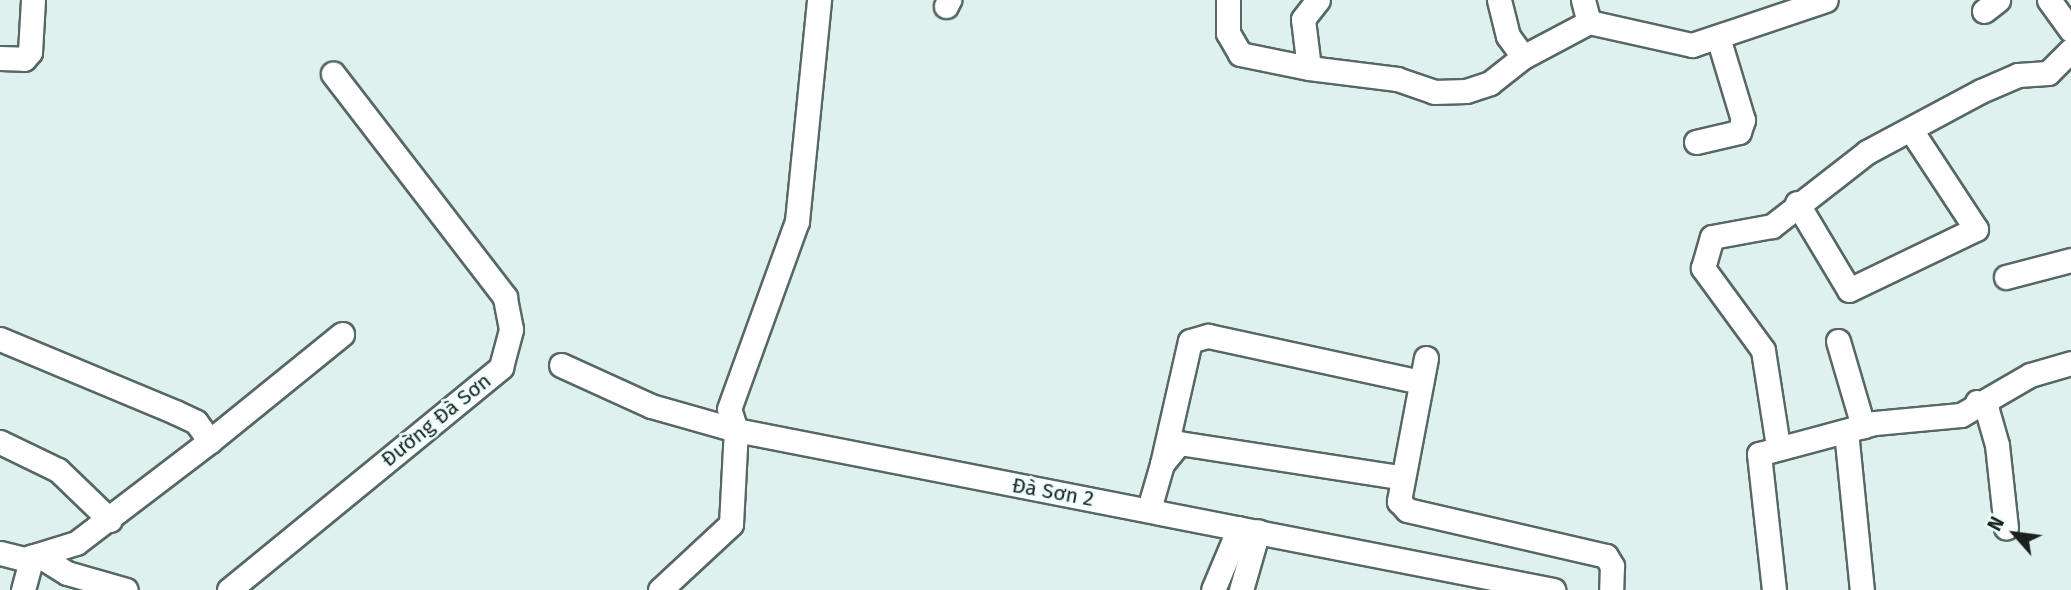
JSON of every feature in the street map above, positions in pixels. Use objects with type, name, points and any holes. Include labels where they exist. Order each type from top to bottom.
[{"type":"street","points":[[0,58],[24,59],[30,52],[33,0]]},
{"type":"street","points":[[660,590],[731,524],[736,430],[729,409],[797,221],[820,0]]},
{"type":"street","points":[[1228,0],[1228,33],[1240,54],[1309,68],[1397,79],[1434,92],[1466,91],[1490,83],[1586,11],[1692,45],[1826,0]]},
{"type":"street","points":[[1309,68],[1303,19],[1318,0]]},
{"type":"street","points":[[1499,0],[1508,36],[1523,57]]},
{"type":"street","points":[[2049,0],[2071,30]]},
{"type":"street","points":[[1696,142],[1739,132],[1743,120],[1718,37]]},
{"type":"street","points":[[1778,446],[1763,350],[1738,310],[1712,288],[1703,251],[1712,237],[1772,226],[1797,203],[1867,152],[2006,80],[2048,73],[2071,50]]},
{"type":"street","name":"Đường Đà Sơn","points":[[229,590],[501,366],[511,329],[505,297],[333,74]]},
{"type":"street","points":[[1797,203],[1849,290],[1976,229],[1911,130]]},
{"type":"street","points":[[2006,277],[2071,260]]},
{"type":"street","points":[[35,556],[76,543],[110,520],[342,334]]},
{"type":"street","points":[[1149,509],[1190,341],[1208,336],[1420,382]]},
{"type":"street","points":[[0,339],[196,422],[210,441]]},
{"type":"street","points":[[1838,341],[1854,429],[1862,590]]},
{"type":"street","points":[[1426,358],[1399,477],[1399,501],[1407,510],[1606,556],[1612,566],[1611,590]]},
{"type":"street","points":[[1774,590],[1757,463],[1759,454],[1778,446],[1854,429],[1961,415],[1977,402],[2071,363]]},
{"type":"street","name":"Đà Sơn 2","points":[[561,365],[652,406],[736,430],[1149,509],[1458,581],[1548,589]]},
{"type":"street","points":[[1977,402],[1987,411],[1997,446],[2006,528]]},
{"type":"street","points":[[0,442],[58,470],[110,520]]},
{"type":"street","points":[[1162,464],[1179,443],[1198,442],[1399,477]]},
{"type":"street","points":[[1213,590],[1248,530]]},
{"type":"street","points":[[1241,590],[1248,530]]},
{"type":"street","points":[[0,552],[35,556],[67,573],[126,590]]},
{"type":"street","points":[[23,590],[35,556]]}]
